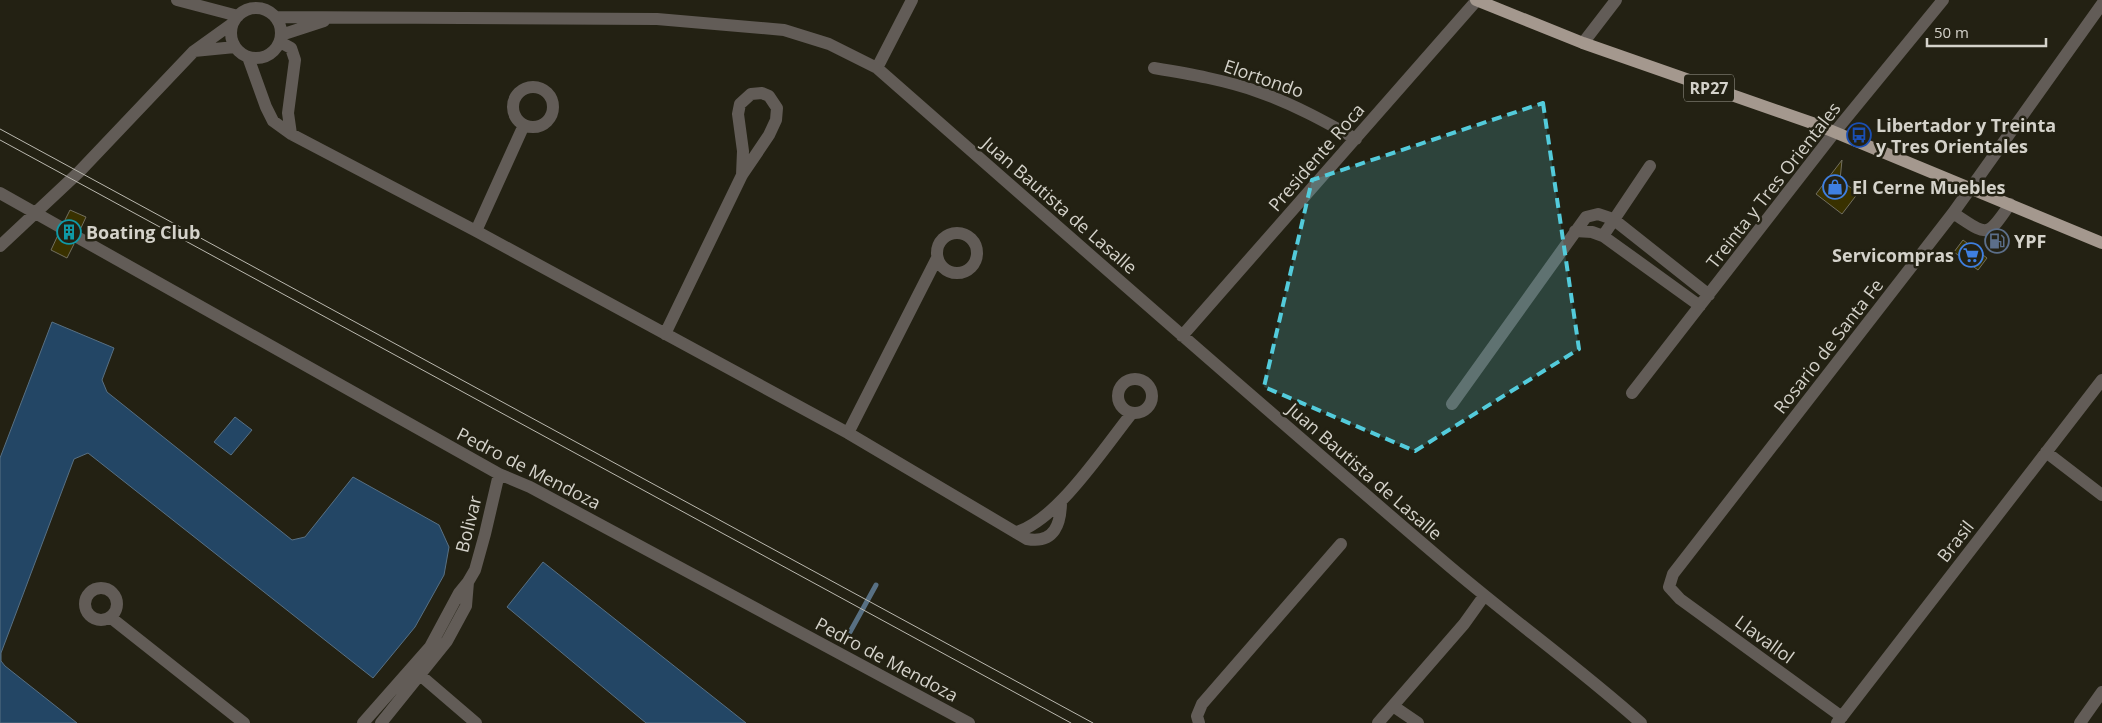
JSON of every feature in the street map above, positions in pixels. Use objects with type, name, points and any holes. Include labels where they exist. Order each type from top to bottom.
[{"type":"main road","name":"RP27","points":[[1476,0],[1582,43],[1834,133],[1970,187],[2102,243]]},
{"type":"street","points":[[177,0],[236,20]]},
{"type":"street","points":[[877,68],[912,0]]},
{"type":"street","name":"Presidente Roca","points":[[1182,336],[1476,0]]},
{"type":"street","points":[[1582,43],[1616,0]]},
{"type":"street","name":"Treinta y Tres Orientales","points":[[1632,393],[1834,133],[1943,0]]},
{"type":"street","points":[[0,246],[37,214],[194,51],[236,20],[253,4],[275,16],[280,25],[280,38],[272,52],[267,56],[248,57]]},
{"type":"street","name":"Rosario de Santa Fe","points":[[1669,587],[1673,574],[1953,213],[2102,4]]},
{"type":"street","name":"Juan Bautista de Lasalle","points":[[275,16],[334,18],[657,19],[784,30],[829,44],[877,68],[1182,336],[1484,596],[1600,687],[1641,723]]},
{"type":"street","name":"Juan Bautista de Lasalle","points":[[280,38],[334,18]]},
{"type":"street","points":[[236,20],[232,39],[235,47],[248,57],[273,121],[291,134],[476,231],[848,433],[1028,539],[1036,541],[1047,536],[1059,526],[1061,500],[1132,413]]},
{"type":"street","points":[[280,38],[291,48],[295,60],[288,112],[291,134]]},
{"type":"street","points":[[194,51],[235,47]]},
{"type":"street","name":"Elortondo","points":[[1154,68],[1207,77],[1259,92],[1309,113],[1356,139]]},
{"type":"street","points":[[666,334],[742,175],[769,135],[776,120],[777,108],[769,96],[762,93],[751,94],[740,104],[738,114],[743,151],[742,175]]},
{"type":"street","points":[[476,231],[524,125]]},
{"type":"street","points":[[1602,236],[1650,166]]},
{"type":"street","points":[[0,193],[62,228]]},
{"type":"street","points":[[1953,213],[1978,229],[1987,230],[1994,228],[2010,204]]},
{"type":"street","points":[[1452,404],[1586,217],[1598,214],[1613,219],[1709,295]]},
{"type":"street","points":[[1575,231],[1592,232],[1602,236],[1700,306]]},
{"type":"street","name":"Pedro de Mendoza","points":[[77,237],[499,474],[530,486],[970,723]]},
{"type":"street","points":[[1637,261],[1649,247]]},
{"type":"street","points":[[848,433],[937,258]]},
{"type":"street","name":"Brasil","points":[[1839,720],[2102,380]]},
{"type":"street","points":[[2046,452],[2102,496]]},
{"type":"street","name":"Bolivar","points":[[381,723],[430,647],[459,593],[475,570],[499,474]]},
{"type":"street","points":[[1199,723],[1197,716],[1202,704],[1341,544]]},
{"type":"street","name":"Llavallol","points":[[1669,587],[1680,599],[1839,720]]},
{"type":"street","points":[[1378,723],[1464,624],[1484,596]]},
{"type":"street","points":[[110,618],[244,723]]},
{"type":"street","points":[[414,671],[476,723]]},
{"type":"street","name":"Bolivar","points":[[363,723],[414,671]]},
{"type":"street","points":[[2080,723],[2102,692]]},
{"type":"street","points":[[1393,706],[1418,723]]},
{"type":"highlighted area","points":[[1543,103],[1579,349],[1415,451],[1264,387],[1312,180]]},
{"type":"water","points":[[52,322],[114,348],[102,380],[107,392],[292,540],[305,537],[353,477],[439,525],[449,547],[444,575],[415,627],[373,678],[88,453],[74,459],[1,653],[1,661],[5,666],[77,723],[0,723],[0,458]]},
{"type":"water","points":[[235,417],[252,430],[231,455],[214,442]]},
{"type":"water","points":[[543,562],[746,723],[646,723],[507,607]]},
{"type":"building","name":"El Cerne Muebles","points":[[1842,160],[1840,180],[1858,193],[1842,214],[1816,194]]},
{"type":"building","name":"Boating Club","points":[[70,210],[86,217],[80,230],[73,230],[70,233],[70,241],[74,244],[67,258],[51,250],[58,235],[66,235],[69,232],[69,224],[65,220]]},
{"type":"building","name":"Servicompras","points":[[1963,240],[1987,258],[1978,270],[1954,252]]},
{"type":"waterway","points":[[850,632],[876,585]]},
{"type":"tram line","points":[[0,129],[1093,723]]},
{"type":"tram line","points":[[0,140],[1071,723]]},
{"type":"place","name":"Libertador y Treinta y Tres Orientales","points":[[1859,135]]},
{"type":"place","name":"El Cerne Muebles","points":[[1835,187]]},
{"type":"place","name":"Boating Club","points":[[69,232]]},
{"type":"place","name":"YPF","points":[[1997,241]]},
{"type":"place","name":"Servicompras","points":[[1971,255]]}]
